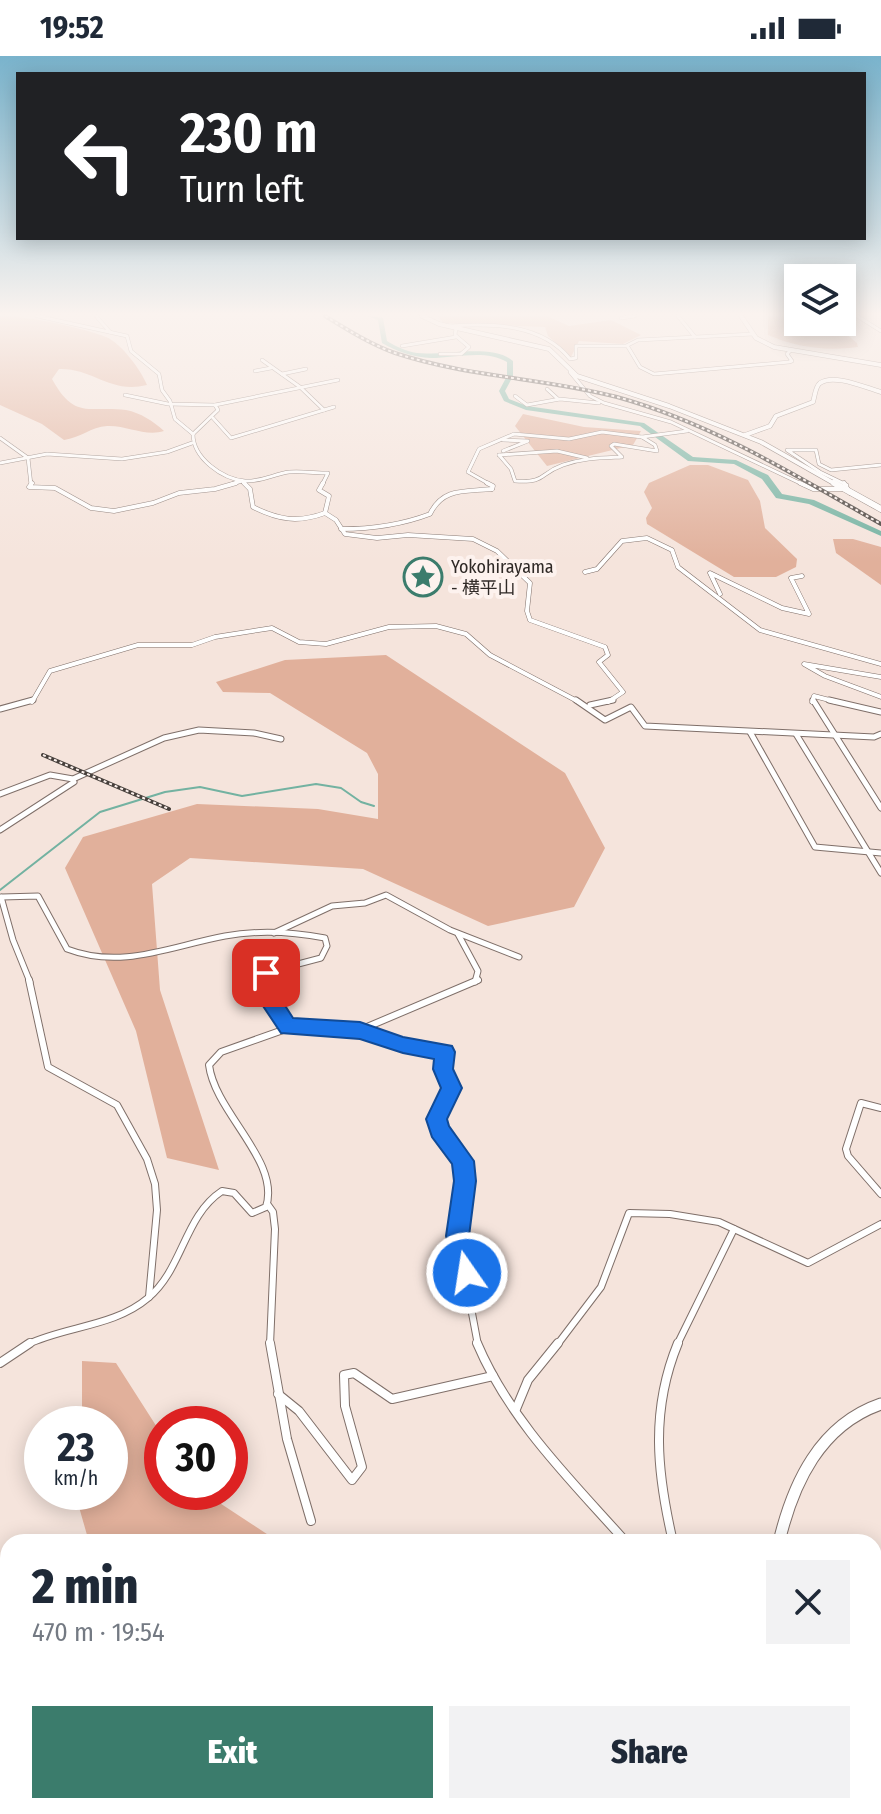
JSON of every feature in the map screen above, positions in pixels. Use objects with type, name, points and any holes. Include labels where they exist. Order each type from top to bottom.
[{"type":"main road","points":[[644,398],[773,448],[881,509]]},
{"type":"street","points":[[140,398],[174,405],[215,405],[245,398]]},
{"type":"street","points":[[171,398],[175,419],[193,434]]},
{"type":"street","points":[[314,398],[324,410]]},
{"type":"street","points":[[518,398],[529,405],[560,399],[579,404],[604,403]]},
{"type":"street","points":[[594,398],[653,415],[813,489],[842,489]]},
{"type":"street","points":[[745,435],[770,426],[776,416],[813,402],[814,398]]},
{"type":"street","points":[[193,434],[213,418],[218,410],[215,405]]},
{"type":"street","points":[[213,418],[231,438],[334,407]]},
{"type":"street","points":[[340,529],[379,528],[408,522],[430,514],[437,499],[446,494],[493,489],[468,472],[479,449],[522,433],[569,439],[602,432],[642,437],[689,431]]},
{"type":"street","points":[[193,434],[196,454],[205,463],[242,481],[250,489],[253,507],[269,515],[304,521],[325,513]]},
{"type":"street","points":[[499,455],[511,469],[513,479],[536,482],[559,466],[587,458],[622,457],[611,446],[614,444],[657,451],[655,445],[642,437]]},
{"type":"street","points":[[0,438],[28,458],[32,484],[29,487],[55,488],[98,510],[114,511],[153,503],[171,495],[215,489],[289,472],[328,473],[319,490],[329,496],[325,513]]},
{"type":"street","points":[[498,441],[528,441],[499,455]]},
{"type":"street","points":[[0,463],[47,454],[122,459],[167,452],[193,443]]},
{"type":"street","points":[[850,493],[847,484],[820,472],[787,450],[816,450],[819,464],[831,470],[881,465]]},
{"type":"street","points":[[499,455],[529,451],[579,453],[587,458]]},
{"type":"street","points":[[325,513],[336,520],[345,534],[358,537],[447,536],[473,539],[491,547],[530,583],[527,611],[530,620],[605,647],[608,655],[599,662],[623,692],[611,701],[588,706]]},
{"type":"street","points":[[585,572],[597,569],[622,541],[647,538],[670,548],[678,567],[767,634],[881,664]]},
{"type":"street","points":[[722,598],[710,573],[782,608],[809,614],[791,578],[802,576]]},
{"type":"street","points":[[0,709],[32,702],[50,671],[138,645],[192,645],[215,637],[272,628],[299,642],[326,644],[389,627],[416,624],[458,630],[512,668],[588,706],[605,720],[631,707],[645,726],[874,737],[881,734]]},
{"type":"street","points":[[881,677],[804,664],[825,676],[881,697]]},
{"type":"street","points":[[881,712],[814,696],[813,705],[881,808]]},
{"type":"street","points":[[0,794],[50,775],[73,779],[164,738],[199,730],[254,733],[281,739]]},
{"type":"street","points":[[749,731],[815,847],[881,853]]},
{"type":"street","points":[[795,733],[881,873]]},
{"type":"street","points":[[874,737],[881,745]]},
{"type":"street","points":[[0,830],[74,782]]},
{"type":"street","points":[[270,935],[332,906],[365,903],[386,895],[458,933],[519,957]]},
{"type":"street","points":[[149,1298],[157,1210],[155,1184],[147,1159],[117,1105],[48,1067],[33,989],[13,940],[1,896],[38,896],[67,949],[94,957],[128,959],[228,935],[306,934],[327,940],[321,958],[260,974],[263,992],[288,1027]]},
{"type":"street","points":[[360,1030],[478,981],[478,971],[458,933]]},
{"type":"street","points":[[0,1363],[41,1337],[118,1317],[149,1298],[168,1275],[212,1196],[226,1190],[233,1191],[252,1213],[261,1212],[268,1205],[271,1193],[265,1171],[216,1095],[210,1078],[209,1065],[221,1052],[300,1024],[360,1030],[403,1045],[445,1052],[443,1069],[451,1088],[436,1119],[439,1131],[463,1161],[465,1181],[457,1236],[467,1273],[470,1319],[477,1344],[493,1376],[516,1410],[617,1534]]},
{"type":"street","points":[[881,1108],[861,1103],[844,1143],[847,1158],[873,1182],[881,1194]]},
{"type":"street","points":[[268,1205],[273,1212],[275,1229],[269,1339],[287,1439],[311,1521]]},
{"type":"street","points":[[516,1410],[528,1380],[601,1287],[629,1213],[694,1217],[734,1228],[808,1263],[881,1224]]},
{"type":"street","points":[[671,1534],[657,1461],[659,1400],[674,1354],[734,1228]]},
{"type":"street","points":[[278,1394],[299,1411],[352,1480],[362,1467],[341,1382],[344,1375],[354,1373],[392,1399],[493,1376]]},
{"type":"street","points":[[781,1534],[795,1485],[839,1424],[856,1412],[881,1404]]},
{"type":"shaded area","points":[[0,398],[65,398],[84,408],[131,411],[164,431],[150,433],[107,426],[64,440],[42,424],[0,405]]},
{"type":"shaded area","points":[[523,414],[584,427],[641,431],[633,445],[547,466],[515,426]]},
{"type":"shaded area","points":[[690,465],[708,465],[748,480],[760,501],[765,528],[797,559],[796,567],[776,577],[734,577],[647,524],[646,518],[652,508],[644,492],[649,483]]},
{"type":"shaded area","points":[[833,539],[853,539],[881,547],[881,585],[836,553]]},
{"type":"shaded area","points":[[386,655],[565,773],[605,848],[574,907],[488,926],[363,869],[190,858],[152,884],[160,990],[219,1170],[167,1158],[136,1031],[65,868],[83,837],[197,804],[318,809],[378,819],[378,774],[367,753],[270,693],[223,692],[216,682],[285,660]]},
{"type":"shaded area","points":[[82,1361],[116,1363],[144,1407],[144,1510],[230,1510],[267,1534],[87,1534],[80,1510],[128,1510],[128,1406],[82,1406]]},
{"type":"waterway","points":[[505,398],[526,408],[642,424],[691,459],[736,462],[765,477],[779,496],[811,502],[881,534]]},
{"type":"waterway","points":[[0,890],[100,812],[165,792],[200,787],[242,796],[316,784],[341,788],[361,802],[374,806]]},
{"type":"railway","points":[[620,398],[720,436],[881,524]]},
{"type":"railway","points":[[43,755],[169,809]]},
{"type":"place","name":"Yokohirayama - 横平山","points":[[423,577]]},
{"type":"route","points":[[266,973],[260,974],[259,979],[263,992],[288,1027],[300,1024],[331,1030],[360,1030],[403,1045],[445,1052],[443,1069],[451,1088],[436,1119],[439,1131],[463,1161],[465,1181],[457,1236],[467,1273]]}]
